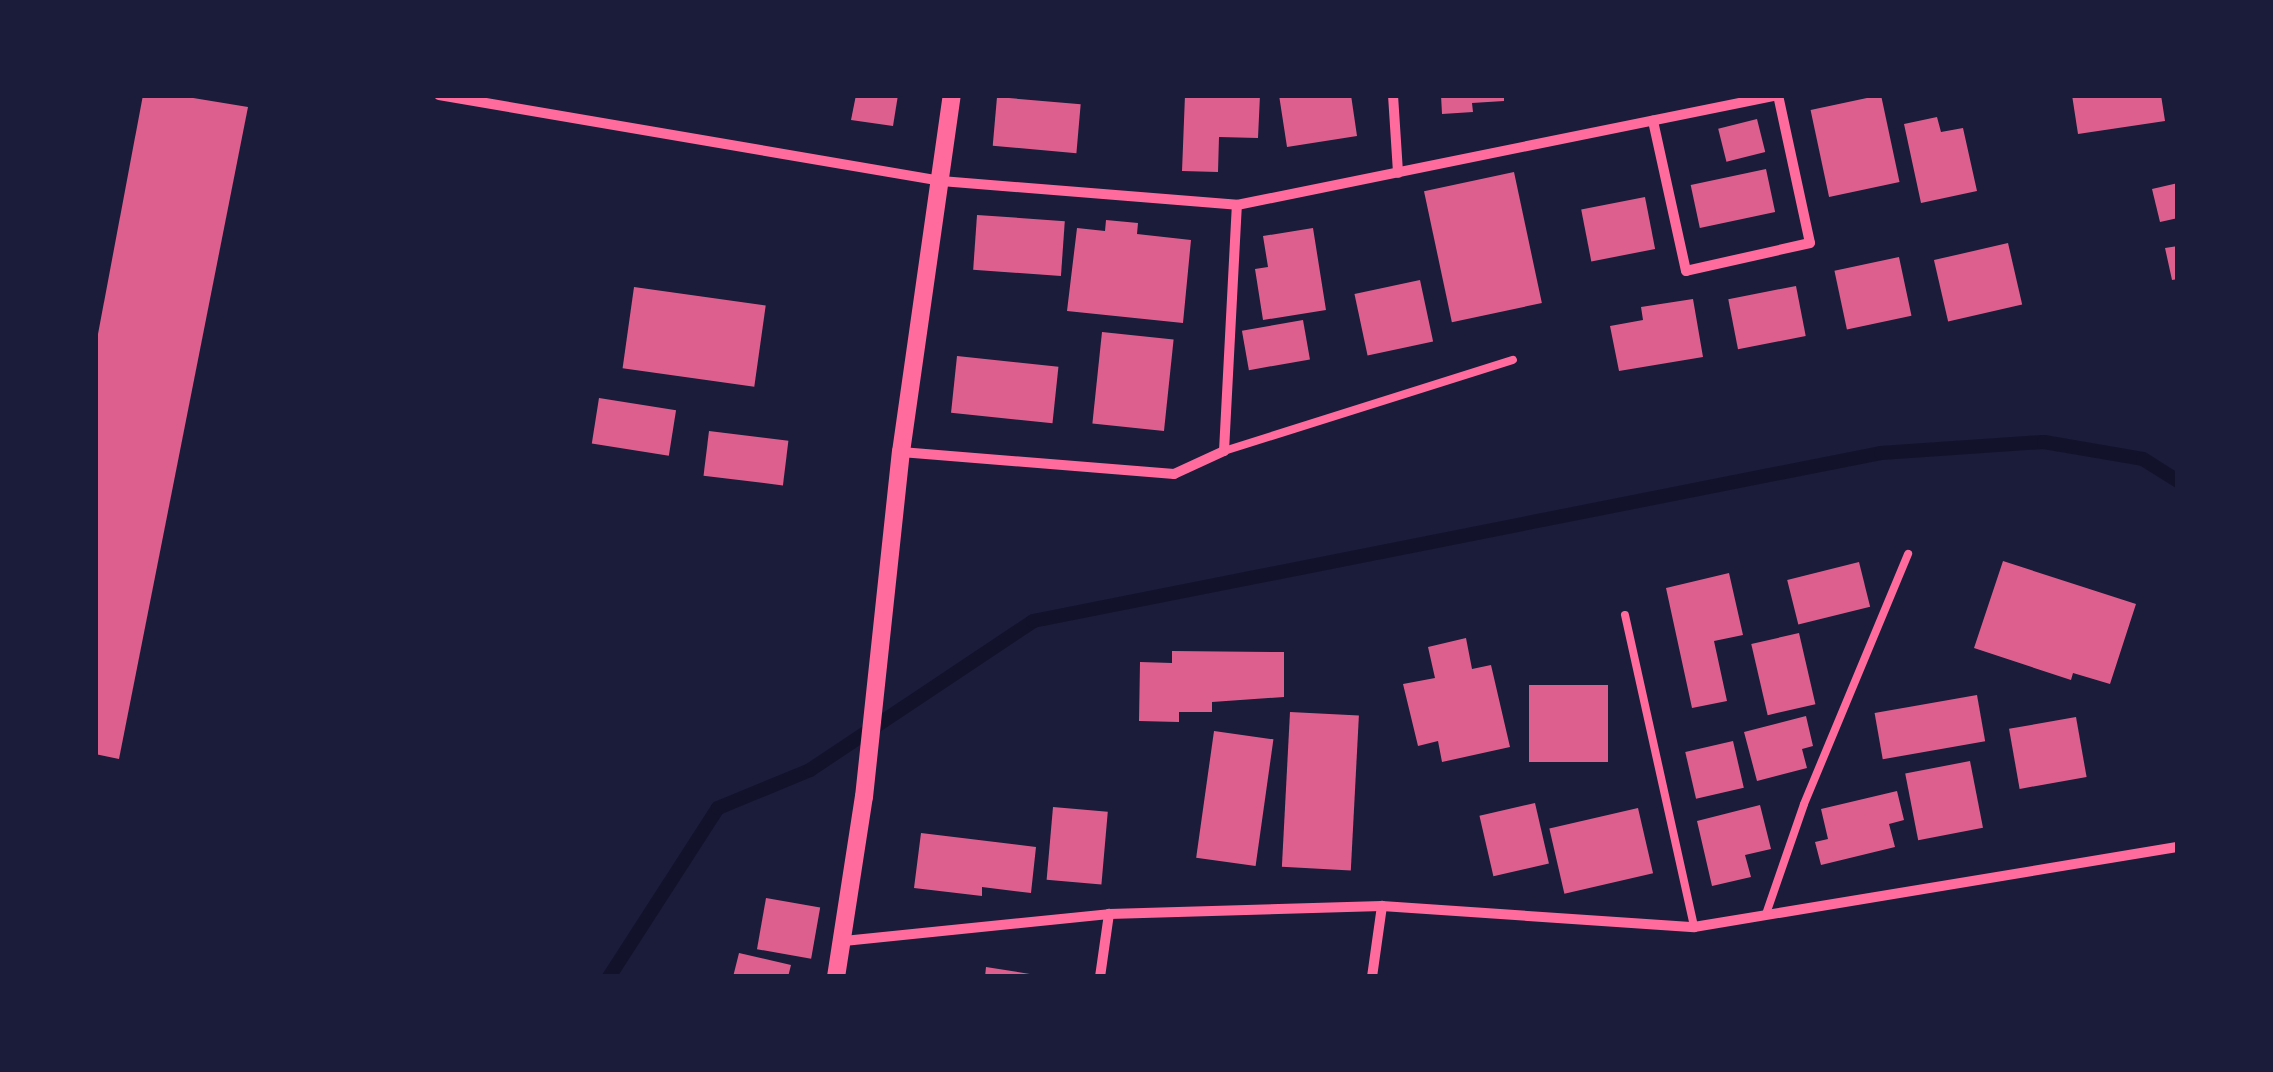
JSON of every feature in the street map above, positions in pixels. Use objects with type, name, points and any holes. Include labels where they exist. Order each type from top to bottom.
[{"type":"street","points":[[439,95],[941,180],[1237,205],[1778,95],[1810,243],[1686,272],[1653,121]]},
{"type":"street","points":[[836,977],[864,797],[902,452],[952,95]]},
{"type":"street","points":[[1393,95],[1398,174]]},
{"type":"street","points":[[902,452],[1174,474],[1224,451],[1237,205]]},
{"type":"street","points":[[844,941],[1110,914],[1382,906],[1694,927],[2178,847]]},
{"type":"street","points":[[1372,977],[1382,906]]},
{"type":"street","points":[[1100,977],[1110,914]]},
{"type":"lane","points":[[1224,451],[1513,360]]},
{"type":"lane","points":[[1766,914],[1804,804],[1908,554]]},
{"type":"lane","points":[[1625,615],[1694,927]]},
{"type":"building","points":[[143,95],[175,95],[248,107],[119,759],[95,754],[95,350]]},
{"type":"building","points":[[856,95],[898,95],[893,126],[851,120]]},
{"type":"building","points":[[1185,95],[1260,95],[1258,138],[1219,137],[1218,172],[1182,171]]},
{"type":"building","points":[[1279,95],[1351,95],[1357,136],[1287,147]]},
{"type":"building","points":[[1441,95],[1504,95],[1504,101],[1472,103],[1473,112],[1442,114]]},
{"type":"building","points":[[1881,95],[1900,182],[1829,197],[1811,110]]},
{"type":"building","points":[[2072,95],[2161,95],[2165,121],[2078,134]]},
{"type":"building","points":[[997,97],[1081,104],[1076,153],[993,146]]},
{"type":"building","points":[[1937,117],[1941,132],[1963,128],[1977,191],[1921,203],[1904,124]]},
{"type":"building","points":[[1757,119],[1765,152],[1726,162],[1718,129]]},
{"type":"building","points":[[1766,169],[1775,212],[1700,228],[1691,185]]},
{"type":"building","points":[[1514,172],[1542,303],[1452,322],[1424,191]]},
{"type":"building","points":[[2178,183],[2178,218],[2160,222],[2152,189]]},
{"type":"building","points":[[1645,197],[1655,249],[1591,261],[1581,209]]},
{"type":"building","points":[[977,215],[1065,221],[1061,276],[973,270]]},
{"type":"building","points":[[1106,220],[1138,223],[1137,234],[1191,240],[1183,323],[1067,311],[1077,228],[1105,231]]},
{"type":"building","points":[[1313,228],[1326,310],[1263,320],[1255,269],[1268,267],[1263,236]]},
{"type":"building","points":[[2008,243],[2022,304],[1948,321],[1934,260]]},
{"type":"building","points":[[2178,246],[2178,279],[2172,280],[2165,248]]},
{"type":"building","points":[[1899,257],[1911,316],[1847,329],[1834,271]]},
{"type":"building","points":[[1420,280],[1433,342],[1368,356],[1354,294]]},
{"type":"building","points":[[1796,286],[1806,336],[1738,349],[1728,299]]},
{"type":"building","points":[[634,287],[766,306],[754,387],[623,368]]},
{"type":"building","points":[[1693,299],[1703,357],[1619,371],[1610,326],[1643,320],[1641,307]]},
{"type":"building","points":[[1303,320],[1310,359],[1249,370],[1242,331]]},
{"type":"building","points":[[1102,332],[1174,340],[1164,431],[1092,423]]},
{"type":"building","points":[[957,356],[1058,367],[1052,423],[951,413]]},
{"type":"building","points":[[599,398],[676,410],[669,456],[592,443]]},
{"type":"building","points":[[709,431],[788,441],[783,485],[704,476]]},
{"type":"building","points":[[2003,561],[2136,604],[2110,684],[2073,673],[2071,680],[1974,648]]},
{"type":"building","points":[[1859,562],[1870,607],[1798,625],[1787,580]]},
{"type":"building","points":[[1729,573],[1743,635],[1714,641],[1727,701],[1692,708],[1666,588]]},
{"type":"building","points":[[1799,633],[1815,704],[1768,715],[1751,644]]},
{"type":"building","points":[[1466,638],[1472,669],[1491,665],[1510,747],[1442,762],[1438,741],[1418,746],[1403,684],[1435,678],[1428,647]]},
{"type":"building","points":[[1172,651],[1284,652],[1284,697],[1212,702],[1212,712],[1179,712],[1179,722],[1139,721],[1140,662],[1172,663]]},
{"type":"building","points":[[1529,685],[1608,685],[1608,762],[1529,762]]},
{"type":"building","points":[[1977,695],[1985,741],[1883,759],[1875,713]]},
{"type":"building","points":[[1290,712],[1359,716],[1351,870],[1282,867]]},
{"type":"building","points":[[1806,716],[1813,746],[1802,749],[1807,768],[1757,781],[1744,732]]},
{"type":"building","points":[[2076,717],[2087,777],[2020,789],[2009,729]]},
{"type":"building","points":[[1214,731],[1273,739],[1256,866],[1196,858]]},
{"type":"building","points":[[1733,741],[1744,788],[1696,799],[1685,752]]},
{"type":"building","points":[[1970,761],[1983,828],[1918,840],[1905,774]]},
{"type":"building","points":[[1897,791],[1904,820],[1889,824],[1895,847],[1821,865],[1815,842],[1828,839],[1821,809]]},
{"type":"building","points":[[1535,803],[1549,863],[1493,876],[1479,816]]},
{"type":"building","points":[[1760,805],[1771,849],[1745,855],[1751,877],[1712,886],[1697,821]]},
{"type":"building","points":[[1053,807],[1108,812],[1101,885],[1047,880]]},
{"type":"building","points":[[1638,808],[1653,873],[1564,894],[1549,828]]},
{"type":"building","points":[[921,833],[1036,847],[1031,893],[982,887],[982,896],[914,888]]},
{"type":"building","points":[[766,898],[820,908],[811,959],[757,949]]},
{"type":"building","points":[[739,953],[791,965],[788,977],[733,977]]},
{"type":"building","points":[[986,967],[1036,975],[1036,977],[985,977]]},
{"type":"waterway","points":[[609,977],[718,808],[810,770],[1033,621],[1881,453],[2044,442],[2143,459],[2178,481]]}]
